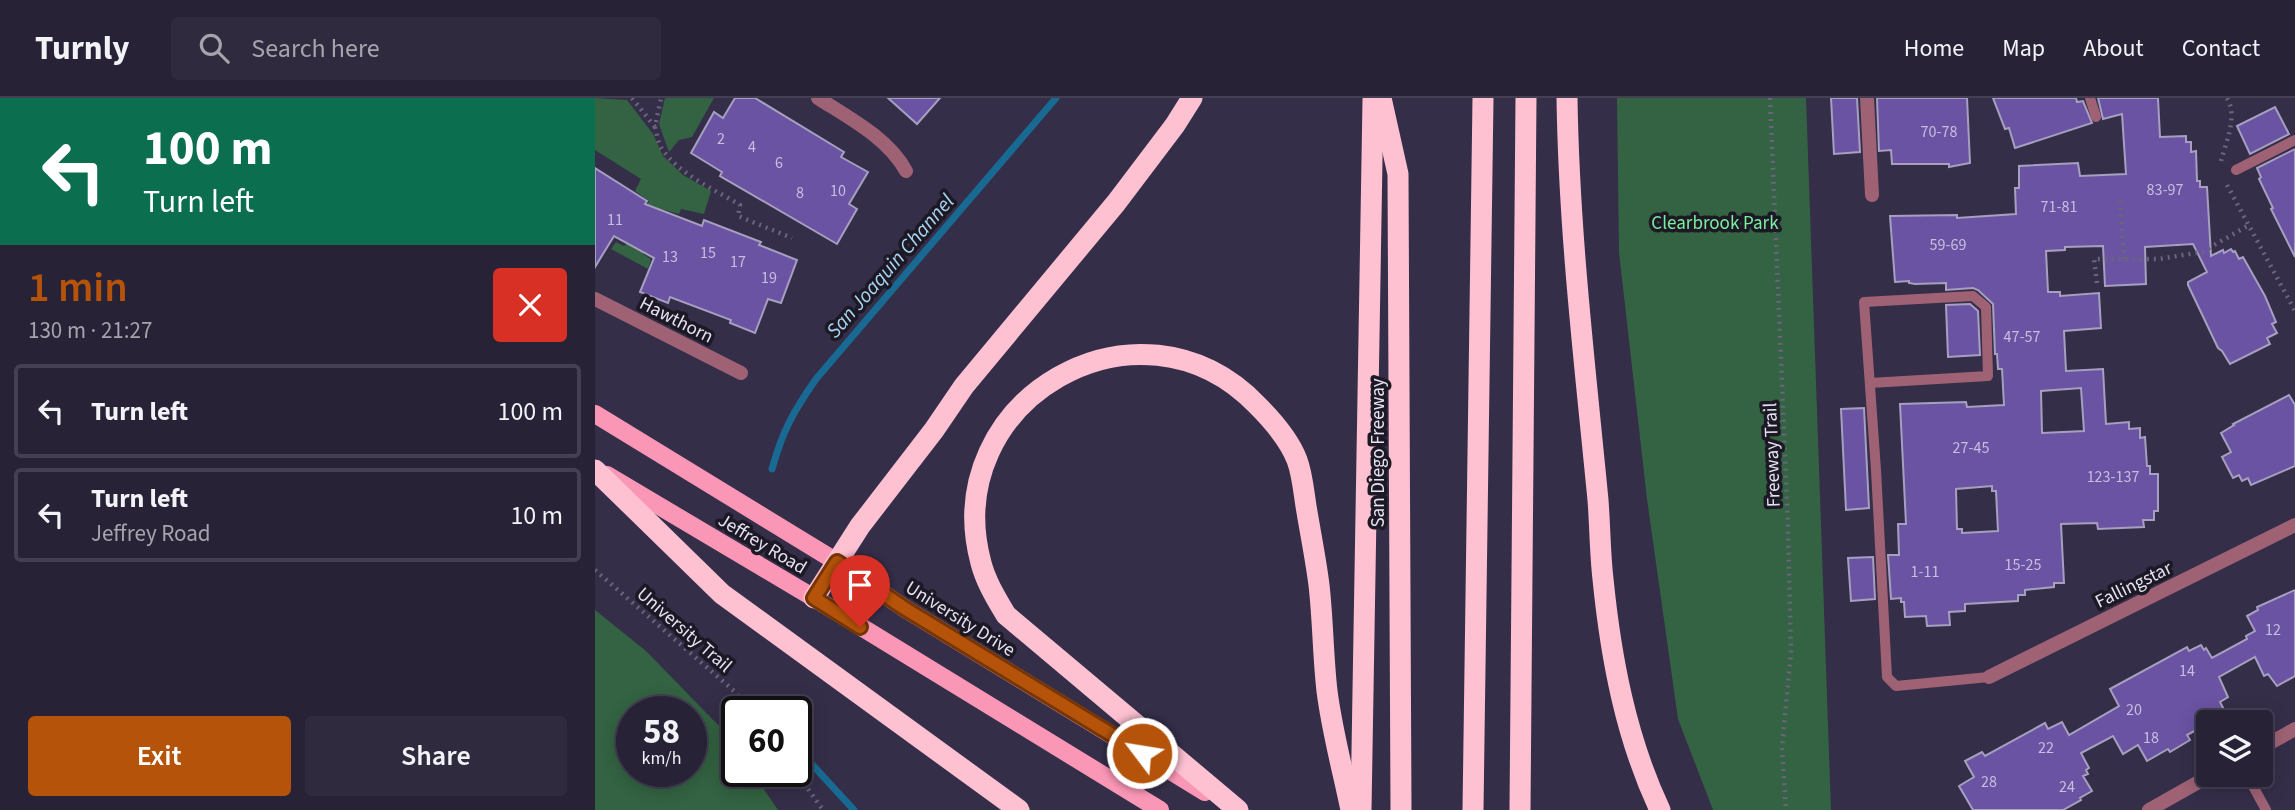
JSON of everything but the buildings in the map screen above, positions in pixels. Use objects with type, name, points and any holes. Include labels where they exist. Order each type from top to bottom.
[{"type":"highway","points":[[814,598],[860,526],[934,430],[964,386],[1116,204],[1192,98]]},
{"type":"highway","name":"San Diego Freeway","points":[[1361,810],[1373,98]]},
{"type":"highway","name":"San Diego Freeway","points":[[1381,98],[1398,174],[1401,810]]},
{"type":"highway","points":[[1473,810],[1483,98]]},
{"type":"highway","points":[[1520,810],[1525,98]]},
{"type":"highway","points":[[1567,98],[1581,341],[1598,502],[1603,580],[1620,694],[1633,743],[1660,810]]},
{"type":"highway","points":[[1237,810],[1006,615],[992,592],[981,564],[976,538],[976,513],[984,466],[995,441],[1011,416],[1032,395],[1052,380],[1077,367],[1101,359],[1152,355],[1178,359],[1204,368],[1243,390],[1286,438],[1298,462],[1319,585],[1328,693],[1351,810]]},
{"type":"highway","points":[[595,469],[722,594],[1019,810]]},
{"type":"main road","name":"University Drive","points":[[595,414],[837,562],[904,608],[1237,810]]},
{"type":"main road","name":"Jeffrey Road","points":[[595,469],[814,598],[1160,810]]},
{"type":"street","points":[[818,98],[894,152],[906,171]]},
{"type":"street","points":[[1867,98],[1872,195]]},
{"type":"street","name":"Hawthorn","points":[[595,299],[741,373]]},
{"type":"street","name":"Fallingstar","points":[[1989,677],[2295,525]]},
{"type":"street","points":[[2273,741],[2295,729]]},
{"type":"street","points":[[2149,810],[2196,783]]},
{"type":"lane","points":[[2090,98],[2096,117]]},
{"type":"lane","points":[[2236,170],[2295,140]]},
{"type":"lane","points":[[1870,383],[1988,376],[1986,307],[1973,296],[1864,302],[1887,677],[1896,686],[1989,677]]},
{"type":"lane","points":[[2254,787],[2266,810]]},
{"type":"path","points":[[632,98],[655,127],[660,146],[681,168],[740,205],[738,216],[792,238]]},
{"type":"path","points":[[655,127],[661,98]]},
{"type":"path","name":"Freeway Trail","points":[[1770,98],[1789,527],[1791,652],[1782,748],[1786,810]]},
{"type":"path","points":[[2220,164],[2231,122],[2232,106],[2227,98]]},
{"type":"path","points":[[2223,176],[2295,311]]},
{"type":"path","points":[[2120,201],[2124,259]]},
{"type":"path","points":[[2097,283],[2094,259],[2159,259],[2201,252],[2249,225]]},
{"type":"path","name":"University Trail","points":[[595,570],[738,696]]},
{"type":"path","points":[[804,787],[823,810]]},
{"type":"green space","points":[[595,98],[627,100],[653,134],[663,156],[683,175],[711,191],[704,214],[681,209],[679,214],[661,209],[643,254],[651,259],[648,269],[611,249],[616,242],[624,246],[630,241],[649,201],[635,191],[641,179],[595,150]]},
{"type":"green space","points":[[665,98],[714,98],[692,137],[679,140],[669,152],[659,124]]},
{"type":"green space","name":"Clearbrook Park","points":[[1617,98],[1806,98],[1831,810],[1713,810],[1678,719],[1647,499],[1619,252]]},
{"type":"green space","points":[[595,610],[646,651],[690,696],[616,696],[616,787],[707,787],[707,714],[721,728],[721,787],[762,787],[778,810],[595,810]]},
{"type":"waterway","name":"San Joaquin Channel","points":[[772,469],[790,422],[816,379],[1056,98]]},
{"type":"waterway","name":"San Joaquin Channel","points":[[812,764],[854,810]]},
{"type":"route","points":[[860,627],[814,598],[837,562],[904,608],[1142,753]]}]
